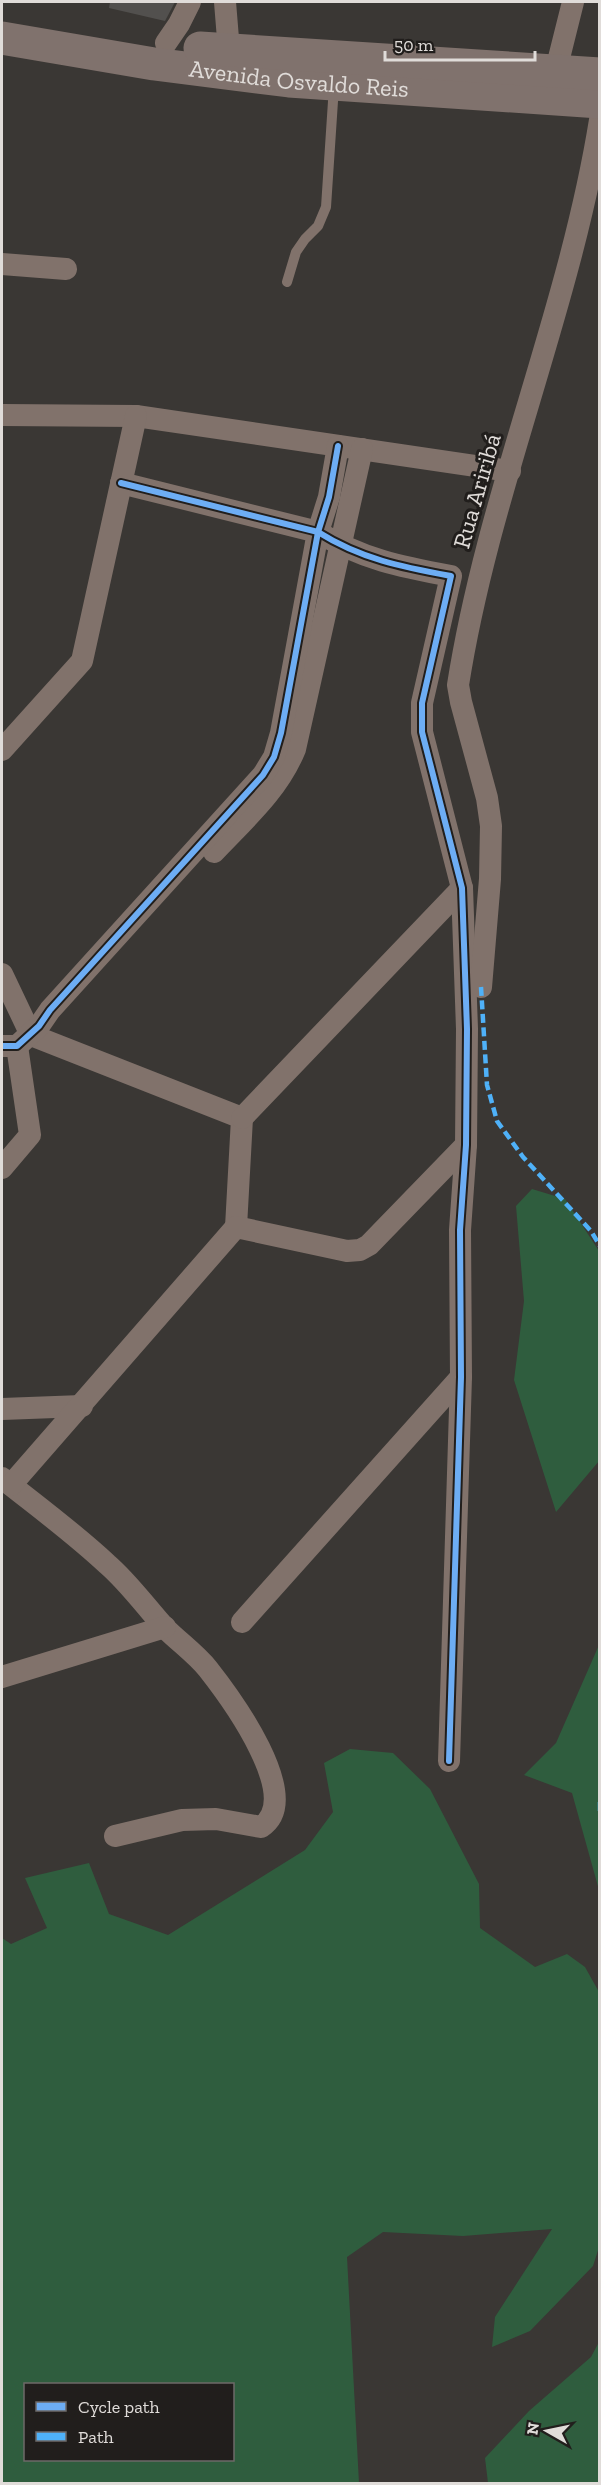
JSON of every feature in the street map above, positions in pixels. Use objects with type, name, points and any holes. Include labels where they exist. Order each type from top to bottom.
[{"type":"main road","name":"Avenida Osvaldo Reis","points":[[2,15],[165,43],[229,51],[556,69],[600,74]]},
{"type":"main road","name":"Avenida Osvaldo Reis","points":[[2,38],[154,64],[289,81],[600,102]]},
{"type":"street","points":[[165,43],[179,24],[190,2]]},
{"type":"street","points":[[225,2],[229,51]]},
{"type":"street","points":[[556,69],[573,2]]},
{"type":"street","name":"Rua Ariribá","points":[[481,987],[491,826],[487,798],[458,685],[483,567],[569,268],[584,207],[600,120]]},
{"type":"street","points":[[2,264],[66,269]]},
{"type":"street","points":[[2,414],[136,416],[510,471]]},
{"type":"street","points":[[2,750],[82,661],[136,416]]},
{"type":"street","points":[[22,1038],[263,775],[274,757],[281,733],[318,532],[329,497],[338,446]]},
{"type":"street","points":[[22,1038],[57,1017],[277,784],[295,749],[362,449]]},
{"type":"street","points":[[121,483],[318,532],[339,545],[385,563],[451,576],[422,703],[422,732],[462,888],[467,1029],[466,1145],[460,1230],[461,1377],[449,1761]]},
{"type":"street","points":[[347,521],[366,549],[385,563]]},
{"type":"street","points":[[115,1836],[182,1820],[216,1818],[261,1827],[270,1822],[274,1807],[273,1783],[253,1732],[207,1667],[165,1627],[107,1563],[6,1481],[82,1406],[236,1227],[242,1118],[462,888]]},
{"type":"street","points":[[2,974],[22,1038],[30,1136],[2,1168]]},
{"type":"street","points":[[22,1038],[242,1118]]},
{"type":"street","points":[[236,1227],[347,1251],[360,1250],[369,1245],[466,1145]]},
{"type":"street","points":[[242,1622],[461,1377]]},
{"type":"street","points":[[2,1409],[82,1406]]},
{"type":"street","points":[[2,1677],[165,1627]]},
{"type":"lane","points":[[287,282],[296,252],[305,238],[318,226],[326,207],[334,83]]},
{"type":"green space","points":[[532,1189],[565,1199],[599,1251],[599,1461],[556,1512],[514,1380],[524,1301],[516,1206]]},
{"type":"green space","points":[[599,1645],[599,1890],[572,1793],[524,1775],[556,1743]]},
{"type":"green space","points":[[350,1749],[393,1753],[430,1789],[479,1884],[480,1928],[535,1967],[567,1954],[585,1967],[599,1992],[600,2244],[593,2266],[530,2331],[492,2347],[495,2317],[552,2229],[463,2236],[383,2232],[347,2257],[359,2483],[2,2483],[2,1938],[11,1944],[47,1928],[25,1878],[89,1863],[109,1914],[168,1935],[305,1850],[333,1812],[324,1763]]},
{"type":"green space","points":[[599,2342],[599,2483],[488,2483],[485,2458],[529,2411],[591,2357]]},
{"type":"building","points":[[110,2],[175,2],[165,21],[109,8]]},
{"type":"marked path","points":[[481,987],[487,1085],[497,1121],[523,1157],[591,1231],[600,1246]]},
{"type":"marked path","points":[[600,1802],[600,1812]]},
{"type":"cycle path","points":[[2,1046],[17,1046],[39,1026],[50,1010],[263,775],[274,757],[281,733],[318,532],[329,497],[338,446]]},
{"type":"cycle path","points":[[121,483],[318,532],[366,555],[451,576],[422,703],[422,732],[462,888],[467,1029],[466,1145],[460,1230],[461,1377],[449,1761]]}]
